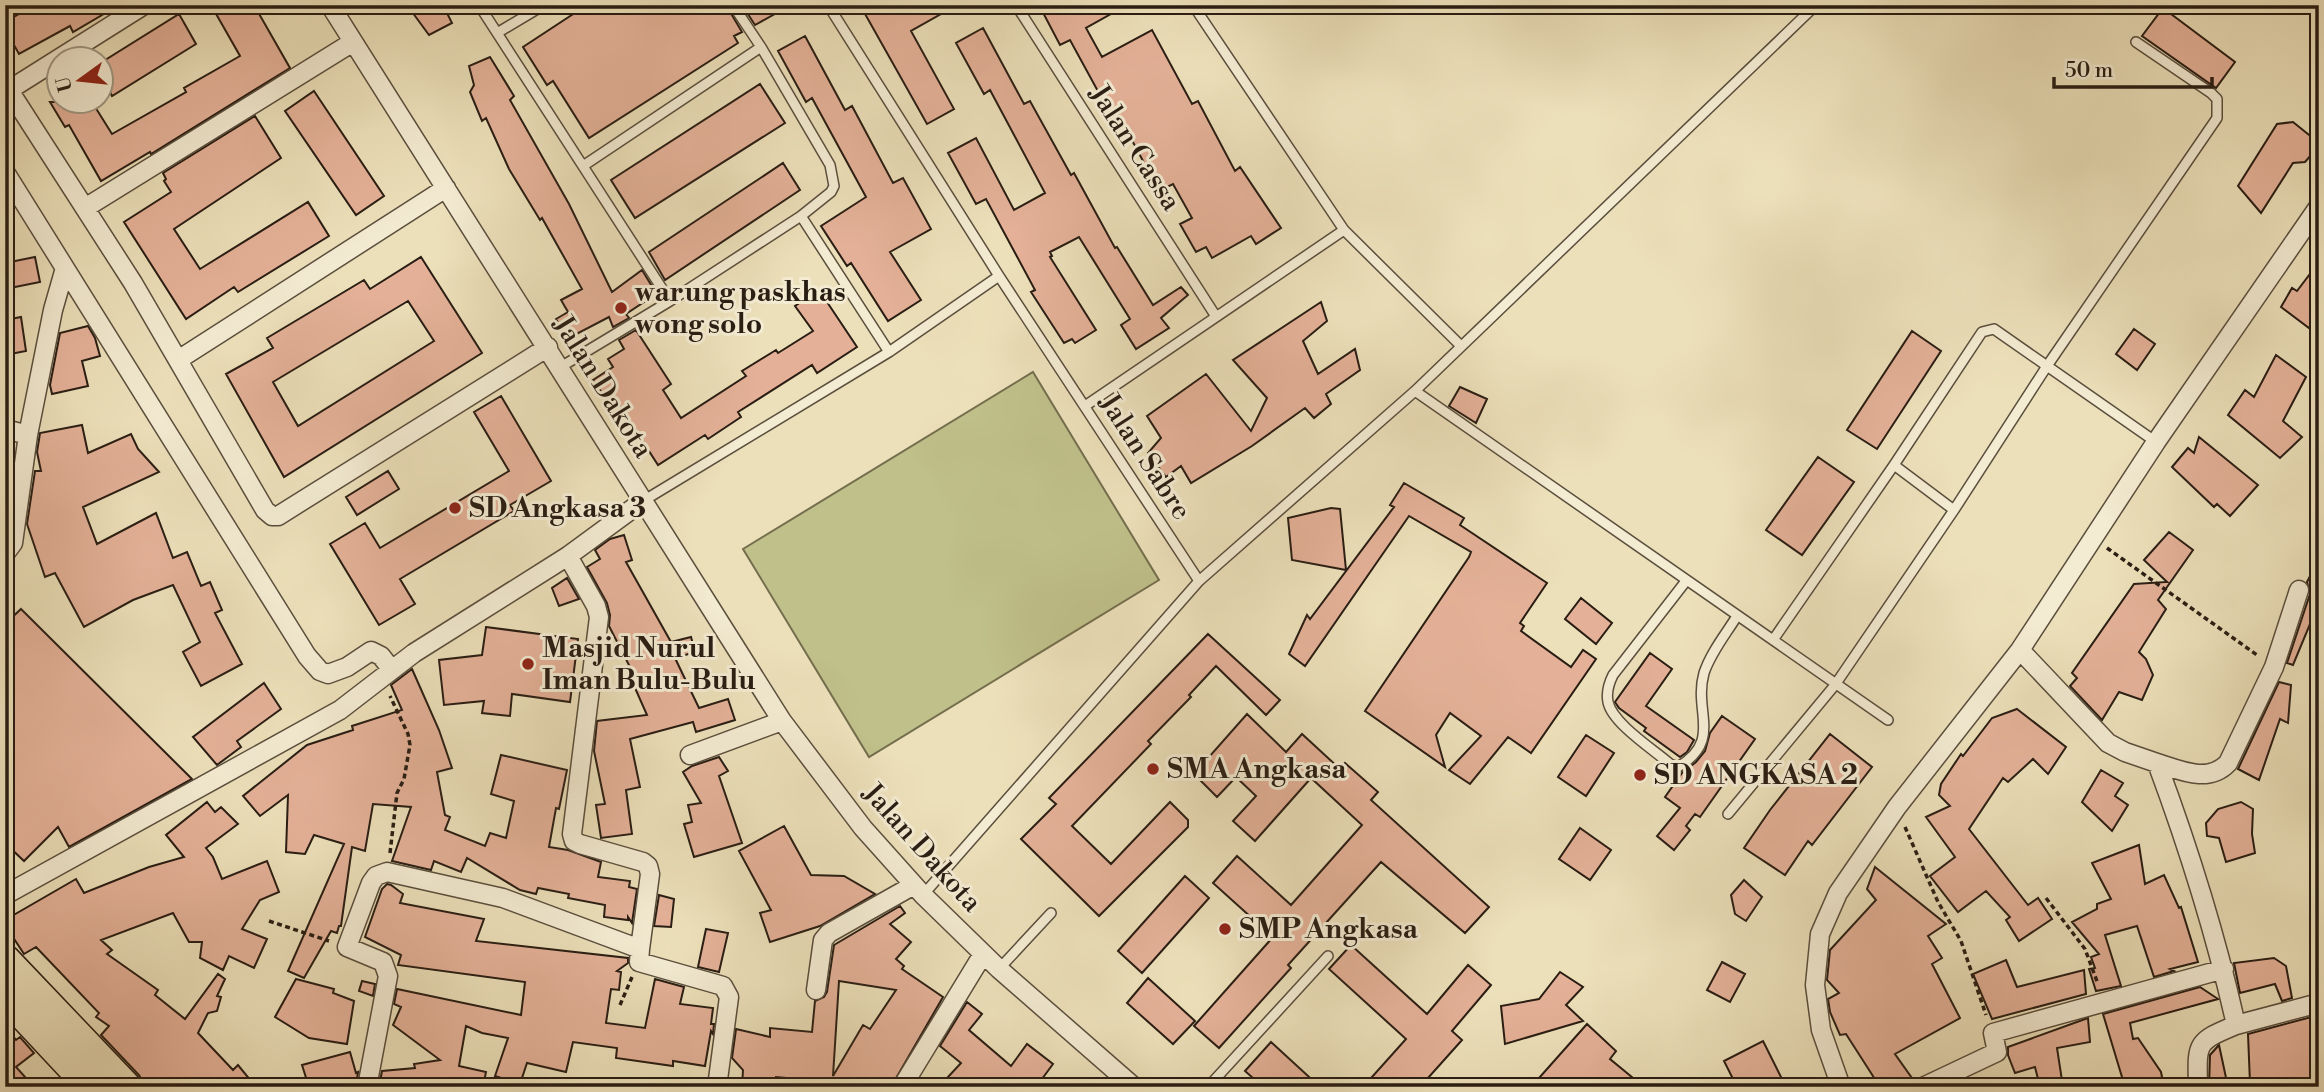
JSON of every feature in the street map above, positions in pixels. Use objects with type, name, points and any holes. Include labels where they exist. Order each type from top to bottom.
[{"type":"highway","points":[[5,960],[126,1087]]},
{"type":"highway","points":[[5,995],[91,1087]]},
{"type":"street","name":"Jalan Dakota","points":[[330,5],[782,722],[863,828],[918,890],[999,969],[1128,1085]]},
{"type":"street","points":[[140,6],[7,87],[178,360],[265,510],[272,516],[278,516],[548,347]]},
{"type":"street","points":[[85,208],[353,43]]},
{"type":"street","points":[[5,172],[307,656],[320,671],[328,674],[347,667],[371,651],[381,656],[387,673]]},
{"type":"street","points":[[178,360],[446,188]]},
{"type":"street","points":[[1841,1087],[1821,1030],[1815,985],[1820,934],[1838,893],[1897,807],[2020,650],[2156,442],[2319,206]]},
{"type":"street","points":[[7,551],[13,543],[28,435],[53,310],[65,268]]},
{"type":"street","points":[[5,429],[28,435]]},
{"type":"street","points":[[5,895],[340,710],[414,653],[568,556],[643,501]]},
{"type":"street","points":[[568,556],[599,617],[572,834],[580,844],[643,862],[648,866],[650,874],[639,956]]},
{"type":"street","points":[[2020,650],[2108,743],[2157,763],[2206,775],[2222,769],[2236,747],[2274,667],[2299,590]]},
{"type":"street","points":[[690,755],[782,722]]},
{"type":"street","points":[[2157,763],[2186,842],[2224,969],[2236,1025]]},
{"type":"street","points":[[367,1087],[388,976],[383,962],[348,947],[371,883],[376,876],[387,872],[503,898],[639,956],[723,986],[729,996],[718,1087]]},
{"type":"street","points":[[816,990],[823,940],[829,933],[918,890]]},
{"type":"street","points":[[902,1087],[983,954]]},
{"type":"street","points":[[1923,1087],[1997,1052],[1993,1033],[2224,969]]},
{"type":"street","points":[[2198,1087],[2199,1047],[2203,1041],[2236,1025],[2319,1003]]},
{"type":"lane","points":[[479,5],[670,301]]},
{"type":"lane","points":[[497,33],[544,5]]},
{"type":"lane","points":[[559,368],[670,301],[801,216],[831,192],[834,186],[830,165],[761,47],[733,5]]},
{"type":"lane","name":"Jalan Sabre","points":[[828,5],[999,276],[1199,581]]},
{"type":"lane","name":"Jalan Cassa","points":[[1016,5],[1215,315]]},
{"type":"lane","points":[[1193,5],[1344,229],[1461,346]]},
{"type":"lane","points":[[918,890],[1199,581],[1415,391],[1816,5]]},
{"type":"lane","points":[[1728,814],[1835,685],[1954,510],[2047,366],[2217,118],[2217,99],[2211,93],[2136,42]]},
{"type":"lane","points":[[583,166],[761,47]]},
{"type":"lane","points":[[801,216],[889,352]]},
{"type":"lane","points":[[1084,406],[1344,229]]},
{"type":"lane","points":[[643,501],[889,352],[999,276]]},
{"type":"lane","points":[[1773,640],[1982,332],[1994,329],[2156,442]]},
{"type":"lane","points":[[1415,391],[1888,720]]},
{"type":"lane","points":[[1894,465],[1954,510]]},
{"type":"lane","points":[[1686,581],[1614,675],[1608,687],[1608,702],[1616,718],[1670,764],[1678,767],[1689,760],[1703,741],[1703,676],[1709,660],[1737,616]]},
{"type":"lane","points":[[999,969],[1051,913]]},
{"type":"lane","points":[[1208,1087],[1328,956]]},
{"type":"path","points":[[2094,538],[2274,667]]},
{"type":"path","points":[[387,673],[410,745],[404,779],[397,793],[387,872]]},
{"type":"path","points":[[1897,807],[1938,902],[1961,940],[1993,1033]]},
{"type":"path","points":[[2046,898],[2085,949],[2104,1003]]},
{"type":"path","points":[[269,921],[348,947]]},
{"type":"path","points":[[620,1005],[639,956]]},
{"type":"green space","points":[[1033,372],[1159,580],[869,757],[743,549]]},
{"type":"building","points":[[35,5],[119,5],[73,32],[70,26],[19,54],[5,29],[5,22]]},
{"type":"building","points":[[211,5],[254,5],[290,68],[151,154],[150,152],[101,181],[69,125],[65,127],[58,116],[101,116],[112,134],[186,92],[184,88],[240,56]]},
{"type":"building","points":[[407,5],[443,5],[452,23],[429,35]]},
{"type":"building","points":[[587,5],[726,5],[742,32],[734,36],[738,43],[589,138],[553,81],[547,85],[523,47]]},
{"type":"building","points":[[742,5],[791,5],[755,25]]},
{"type":"building","points":[[860,5],[957,5],[911,31],[954,109],[927,124]]},
{"type":"building","points":[[1039,5],[1127,5],[1086,28],[1102,57],[1152,30],[1192,104],[1198,101],[1235,171],[1240,167],[1281,228],[1256,244],[1251,236],[1212,258],[1206,247],[1196,252],[1180,224],[1192,218],[1173,184],[1159,191],[1118,114],[1112,117],[1070,40],[1060,45]]},
{"type":"building","points":[[2163,8],[2235,62],[2216,88],[2142,36]]},
{"type":"building","points":[[179,14],[196,44],[116,94],[116,53]]},
{"type":"building","points":[[983,28],[1024,104],[1030,101],[1115,248],[1117,247],[1153,305],[1181,287],[1188,295],[1161,318],[1169,328],[1136,349],[1121,325],[1130,319],[1079,237],[1050,252],[1050,257],[1096,330],[1075,343],[1072,339],[1064,343],[1031,292],[1035,290],[986,199],[976,204],[948,153],[976,138],[1014,210],[1045,193],[990,90],[984,94],[956,43]]},
{"type":"building","points":[[805,36],[845,110],[852,106],[893,183],[903,178],[931,229],[890,252],[921,300],[888,321],[851,263],[847,266],[821,226],[866,197],[812,98],[806,102],[778,51]]},
{"type":"building","points":[[490,57],[514,96],[510,100],[569,204],[612,292],[642,270],[653,288],[643,295],[647,300],[626,314],[629,318],[613,327],[609,317],[567,339],[556,319],[568,312],[561,300],[582,289],[542,218],[540,220],[509,169],[486,118],[482,121],[470,92],[474,85],[469,66]]},
{"type":"building","points":[[760,84],[785,123],[635,218],[611,180]]},
{"type":"building","points":[[314,91],[384,196],[356,215],[285,111]]},
{"type":"building","points":[[255,116],[281,158],[174,229],[200,269],[308,202],[329,236],[238,292],[234,287],[186,319],[124,222],[171,192],[164,181],[166,179],[163,173]]},
{"type":"building","points":[[2293,122],[2319,143],[2319,146],[2305,162],[2293,163],[2261,213],[2238,186],[2277,124]]},
{"type":"building","points":[[783,163],[800,190],[665,280],[649,252]]},
{"type":"building","points":[[35,257],[40,282],[5,289],[5,263]]},
{"type":"building","points":[[421,257],[482,353],[284,477],[226,374],[273,348],[267,338],[364,280],[370,289]],"holes":[[[408,301],[434,341],[298,426],[273,382]]]},
{"type":"building","points":[[2319,262],[2319,315],[2309,328],[2281,307],[2292,288],[2297,291]]},
{"type":"building","points":[[819,290],[857,347],[817,373],[812,365],[738,412],[741,417],[708,439],[705,435],[658,465],[620,406],[614,410],[593,380],[613,367],[608,359],[624,349],[619,340],[636,330],[671,384],[663,390],[681,418],[746,376],[742,371],[813,331],[795,306]]},
{"type":"building","points":[[1321,302],[1327,321],[1303,341],[1318,374],[1355,349],[1360,370],[1326,394],[1331,404],[1314,418],[1305,408],[1252,446],[1191,483],[1181,466],[1166,477],[1148,453],[1161,438],[1147,416],[1206,374],[1251,431],[1267,398],[1233,360]]},
{"type":"building","points":[[21,317],[26,351],[5,355],[5,320]]},
{"type":"building","points":[[88,326],[100,356],[82,361],[88,386],[52,394],[50,385],[60,333]]},
{"type":"building","points":[[2134,329],[2155,344],[2137,370],[2116,354]]},
{"type":"building","points":[[1912,331],[1941,351],[1877,449],[1847,430]]},
{"type":"building","points":[[2276,355],[2306,377],[2283,421],[2302,437],[2280,458],[2228,415],[2245,390],[2254,397]]},
{"type":"building","points":[[1460,387],[1487,399],[1476,423],[1449,406]]},
{"type":"building","points":[[501,396],[551,481],[510,505],[514,511],[400,579],[415,604],[379,625],[330,544],[365,523],[380,548],[509,471],[474,412]]},
{"type":"building","points":[[82,425],[88,453],[131,434],[138,449],[159,472],[83,507],[97,544],[156,513],[173,558],[187,552],[201,586],[210,582],[222,610],[215,613],[242,664],[201,686],[183,652],[200,642],[173,585],[133,600],[84,627],[55,573],[45,577],[27,524],[35,471],[41,471],[37,452],[40,433]]},
{"type":"building","points":[[2199,437],[2258,485],[2230,516],[2217,504],[2214,507],[2172,467],[2188,448],[2194,453]]},
{"type":"building","points":[[1818,457],[1854,482],[1802,555],[1766,530]]},
{"type":"building","points":[[388,471],[399,489],[357,515],[346,497]]},
{"type":"building","points":[[1404,483],[1464,518],[1460,525],[1547,583],[1520,623],[1524,626],[1521,631],[1571,667],[1583,650],[1596,659],[1531,753],[1508,737],[1470,784],[1449,770],[1481,736],[1450,713],[1436,735],[1445,767],[1365,711],[1471,552],[1409,516],[1305,666],[1289,654],[1307,615],[1310,619],[1394,507],[1390,505]]},
{"type":"building","points":[[1331,508],[1340,509],[1346,570],[1292,560],[1288,518]]},
{"type":"building","points":[[2169,532],[2193,550],[2158,600],[2166,609],[2139,652],[2146,659],[2153,675],[2142,700],[2119,692],[2102,720],[2070,686],[2077,678],[2072,673],[2134,584],[2167,582],[2144,560]]},
{"type":"building","points":[[624,535],[632,560],[626,562],[671,642],[691,637],[695,652],[675,658],[699,708],[728,699],[735,720],[696,732],[693,722],[630,739],[640,787],[626,790],[632,834],[601,838],[596,805],[605,804],[594,751],[597,721],[647,715],[627,670],[631,669],[609,626],[607,603],[587,567],[600,559],[595,550],[610,539]]},
{"type":"building","points":[[2319,559],[2319,597],[2313,624],[2310,624],[2293,665],[2287,663],[2310,594],[2307,582]]},
{"type":"building","points":[[567,578],[579,599],[559,606],[552,588]]},
{"type":"building","points":[[1581,598],[1612,623],[1596,644],[1565,619]]},
{"type":"building","points":[[21,609],[192,779],[69,847],[58,827],[24,861],[5,843],[5,624]]},
{"type":"building","name":"Masjid Nurul Iman Bulu-Bulu","points":[[486,627],[578,639],[570,702],[512,694],[510,716],[482,713],[484,701],[444,705],[439,660],[482,655]]},
{"type":"building","points":[[1208,634],[1280,700],[1266,715],[1216,666],[1189,695],[1191,697],[1148,741],[1151,744],[1072,826],[1111,864],[1170,802],[1188,820],[1188,827],[1099,916],[1021,839],[1056,804],[1049,798]]},
{"type":"building","points":[[1650,653],[1672,669],[1646,706],[1694,740],[1687,752],[1680,757],[1644,731],[1646,728],[1615,702]]},
{"type":"building","points":[[412,669],[439,730],[452,768],[437,772],[445,815],[450,817],[445,830],[485,846],[490,833],[506,838],[514,801],[491,794],[501,755],[567,770],[549,847],[568,850],[601,862],[598,877],[630,881],[629,887],[637,889],[632,923],[628,917],[628,920],[604,917],[605,905],[568,898],[569,894],[538,888],[536,894],[520,890],[467,858],[461,872],[434,861],[431,870],[392,861],[411,807],[373,804],[365,851],[352,847],[341,926],[337,933],[331,931],[304,978],[288,971],[344,844],[314,835],[305,854],[286,852],[288,795],[260,816],[243,796],[307,745],[353,730],[352,726],[402,710],[391,685]]},
{"type":"building","points":[[2279,682],[2291,685],[2288,723],[2280,719],[2259,780],[2238,769]]},
{"type":"building","points":[[264,683],[281,709],[237,741],[241,747],[217,765],[193,737]]},
{"type":"building","points":[[2017,709],[2066,747],[2048,774],[2033,759],[2008,782],[2003,778],[1969,829],[2028,905],[2038,898],[2052,919],[2019,941],[2006,920],[2010,917],[1986,891],[1958,912],[1930,876],[1955,857],[1926,817],[1950,806],[1939,795],[1941,784],[1961,754],[1963,756],[1992,718]]},
{"type":"building","points":[[1247,714],[1286,752],[1302,734],[1340,769],[1345,763],[1378,792],[1371,800],[1489,907],[1465,933],[1381,862],[1288,965],[1291,968],[1219,1048],[1194,1026],[1273,937],[1213,883],[1237,856],[1291,905],[1362,825],[1311,778],[1255,841],[1233,821],[1256,796],[1236,777],[1217,797],[1194,774]]},
{"type":"building","points":[[1722,716],[1755,739],[1700,817],[1695,814],[1686,826],[1690,830],[1674,850],[1657,836],[1680,808],[1665,797],[1682,773],[1705,751],[1710,733]]},
{"type":"building","points":[[1830,734],[1872,767],[1812,845],[1808,841],[1785,875],[1744,848],[1770,810]]},
{"type":"building","points":[[1586,735],[1614,753],[1586,796],[1558,777]]},
{"type":"building","points":[[719,757],[728,771],[719,776],[742,843],[694,857],[684,824],[692,822],[688,805],[701,803],[683,772]]},
{"type":"building","points":[[2101,770],[2123,783],[2115,796],[2128,805],[2112,831],[2082,802]]},
{"type":"building","points":[[207,802],[215,812],[221,807],[238,824],[206,848],[222,879],[267,861],[279,892],[260,900],[242,929],[267,939],[254,968],[229,956],[223,970],[200,958],[202,942],[189,942],[173,913],[101,940],[112,950],[107,954],[158,990],[155,995],[185,1019],[218,974],[225,979],[217,996],[221,997],[217,1011],[208,1013],[198,1033],[233,1070],[238,1065],[256,1087],[146,1087],[139,1075],[101,1035],[109,1026],[96,1017],[99,1013],[36,947],[24,954],[5,925],[5,920],[76,879],[84,893],[149,867],[184,857],[166,835]]},
{"type":"building","points":[[2241,802],[2253,809],[2252,834],[2255,853],[2226,862],[2219,838],[2207,836],[2206,823],[2218,809]]},
{"type":"building","points":[[784,826],[811,875],[844,876],[875,894],[820,926],[770,942],[760,913],[771,910],[739,851]]},
{"type":"building","points":[[1580,828],[1611,850],[1590,880],[1559,859]]},
{"type":"building","points":[[2139,845],[2145,884],[2164,875],[2179,908],[2181,907],[2198,962],[2170,969],[2174,971],[2154,977],[2137,926],[2105,935],[2121,986],[2096,991],[2089,969],[2095,968],[2091,957],[2099,954],[2072,922],[2097,909],[2097,904],[2111,899],[2092,863]]},
{"type":"building","points":[[1875,867],[1946,924],[1928,936],[1942,958],[1932,964],[1960,1018],[1895,1054],[1914,1081],[1912,1087],[1880,1087],[1846,1034],[1840,1035],[1830,1012],[1828,999],[1839,993],[1827,980],[1830,950],[1876,900],[1867,889]]},
{"type":"building","points":[[1185,876],[1209,898],[1142,973],[1118,951]]},
{"type":"building","points":[[1744,880],[1762,897],[1746,921],[1735,914],[1731,895]]},
{"type":"building","points":[[387,884],[403,894],[400,903],[484,919],[476,941],[628,958],[628,963],[617,971],[621,972],[619,990],[611,989],[606,1023],[645,1028],[655,979],[684,987],[680,1004],[713,1008],[713,1034],[711,1031],[705,1066],[673,1061],[673,1066],[616,1058],[617,1048],[573,1042],[566,1072],[527,1063],[520,1084],[495,1076],[508,1038],[482,1033],[466,1026],[459,1066],[486,1072],[483,1087],[379,1087],[382,1071],[415,1068],[414,1064],[440,1060],[393,1025],[401,1007],[394,1004],[397,989],[521,1015],[525,982],[398,965],[401,955],[365,937],[382,889]]},
{"type":"building","points":[[659,895],[674,899],[671,927],[654,926]]},
{"type":"building","points":[[900,906],[905,913],[890,924],[911,942],[896,959],[904,966],[902,969],[943,997],[891,1087],[776,1077],[774,1087],[742,1087],[743,1070],[732,1058],[736,1029],[770,1037],[770,1028],[812,1032],[815,1001],[824,997],[827,992],[834,945]],"holes":[[[839,981],[896,990],[870,1029],[863,1025],[833,1076]]]},
{"type":"building","points":[[706,929],[728,933],[719,972],[698,967]]},
{"type":"building","points":[[1351,945],[1427,1014],[1468,965],[1491,985],[1452,1031],[1462,1040],[1420,1087],[1363,1087],[1406,1039],[1329,969]]},
{"type":"building","points":[[2274,958],[2286,966],[2292,998],[2282,1001],[2275,984],[2240,993],[2234,963]]},
{"type":"building","points":[[2006,960],[2017,987],[2084,970],[2086,994],[1992,1019],[1973,974]]},
{"type":"building","points":[[1722,962],[1745,974],[1730,1002],[1707,990]]},
{"type":"building","points":[[1560,972],[1583,987],[1566,1005],[1583,1021],[1505,1044],[1501,1006],[1539,999]]},
{"type":"building","points":[[1148,978],[1195,1021],[1173,1044],[1127,1003]]},
{"type":"building","points":[[296,979],[334,989],[333,993],[354,1001],[347,1044],[309,1038],[275,1017]]},
{"type":"building","points":[[362,981],[375,984],[373,996],[359,991]]},
{"type":"building","points":[[2200,987],[2218,999],[2130,1023],[2133,1039],[2138,1038],[2161,1072],[2164,1087],[2125,1087],[2103,1014]]},
{"type":"building","points":[[967,1002],[982,1014],[969,1030],[1011,1066],[1027,1044],[1053,1064],[1036,1087],[959,1087],[948,1077],[961,1063],[940,1046]]},
{"type":"building","points":[[2319,1015],[2319,1073],[2310,1072],[2311,1086],[2285,1082],[2250,1083],[2248,1034]]},
{"type":"building","points":[[2088,1018],[2090,1042],[2057,1048],[2063,1087],[2040,1087],[2035,1067],[2015,1073],[2008,1047]]},
{"type":"building","points":[[1587,1024],[1616,1051],[1610,1059],[1644,1087],[1531,1087]]},
{"type":"building","points":[[5,1027],[16,1040],[20,1037],[34,1053],[16,1067],[34,1087],[5,1087]]},
{"type":"building","points":[[1763,1041],[1786,1087],[1737,1087],[1724,1061]]},
{"type":"building","points":[[1271,1042],[1320,1087],[1263,1087],[1245,1071]]},
{"type":"building","points":[[2219,1045],[2228,1087],[2209,1087],[2210,1055]]},
{"type":"building","points":[[350,1052],[356,1073],[358,1072],[356,1087],[325,1087],[325,1079],[308,1084],[302,1065]]},
{"type":"place","name":"warung paskhas wong solo","points":[[621,308]]},
{"type":"place","name":"SD Angkasa 3","points":[[455,508]]},
{"type":"place","name":"Masjid Nurul Iman Bulu-Bulu","points":[[528,664]]},
{"type":"place","name":"SMA Angkasa","points":[[1153,769]]},
{"type":"place","name":"SD ANGKASA 2","points":[[1640,775]]},
{"type":"place","name":"SMP Angkasa","points":[[1225,929]]}]
